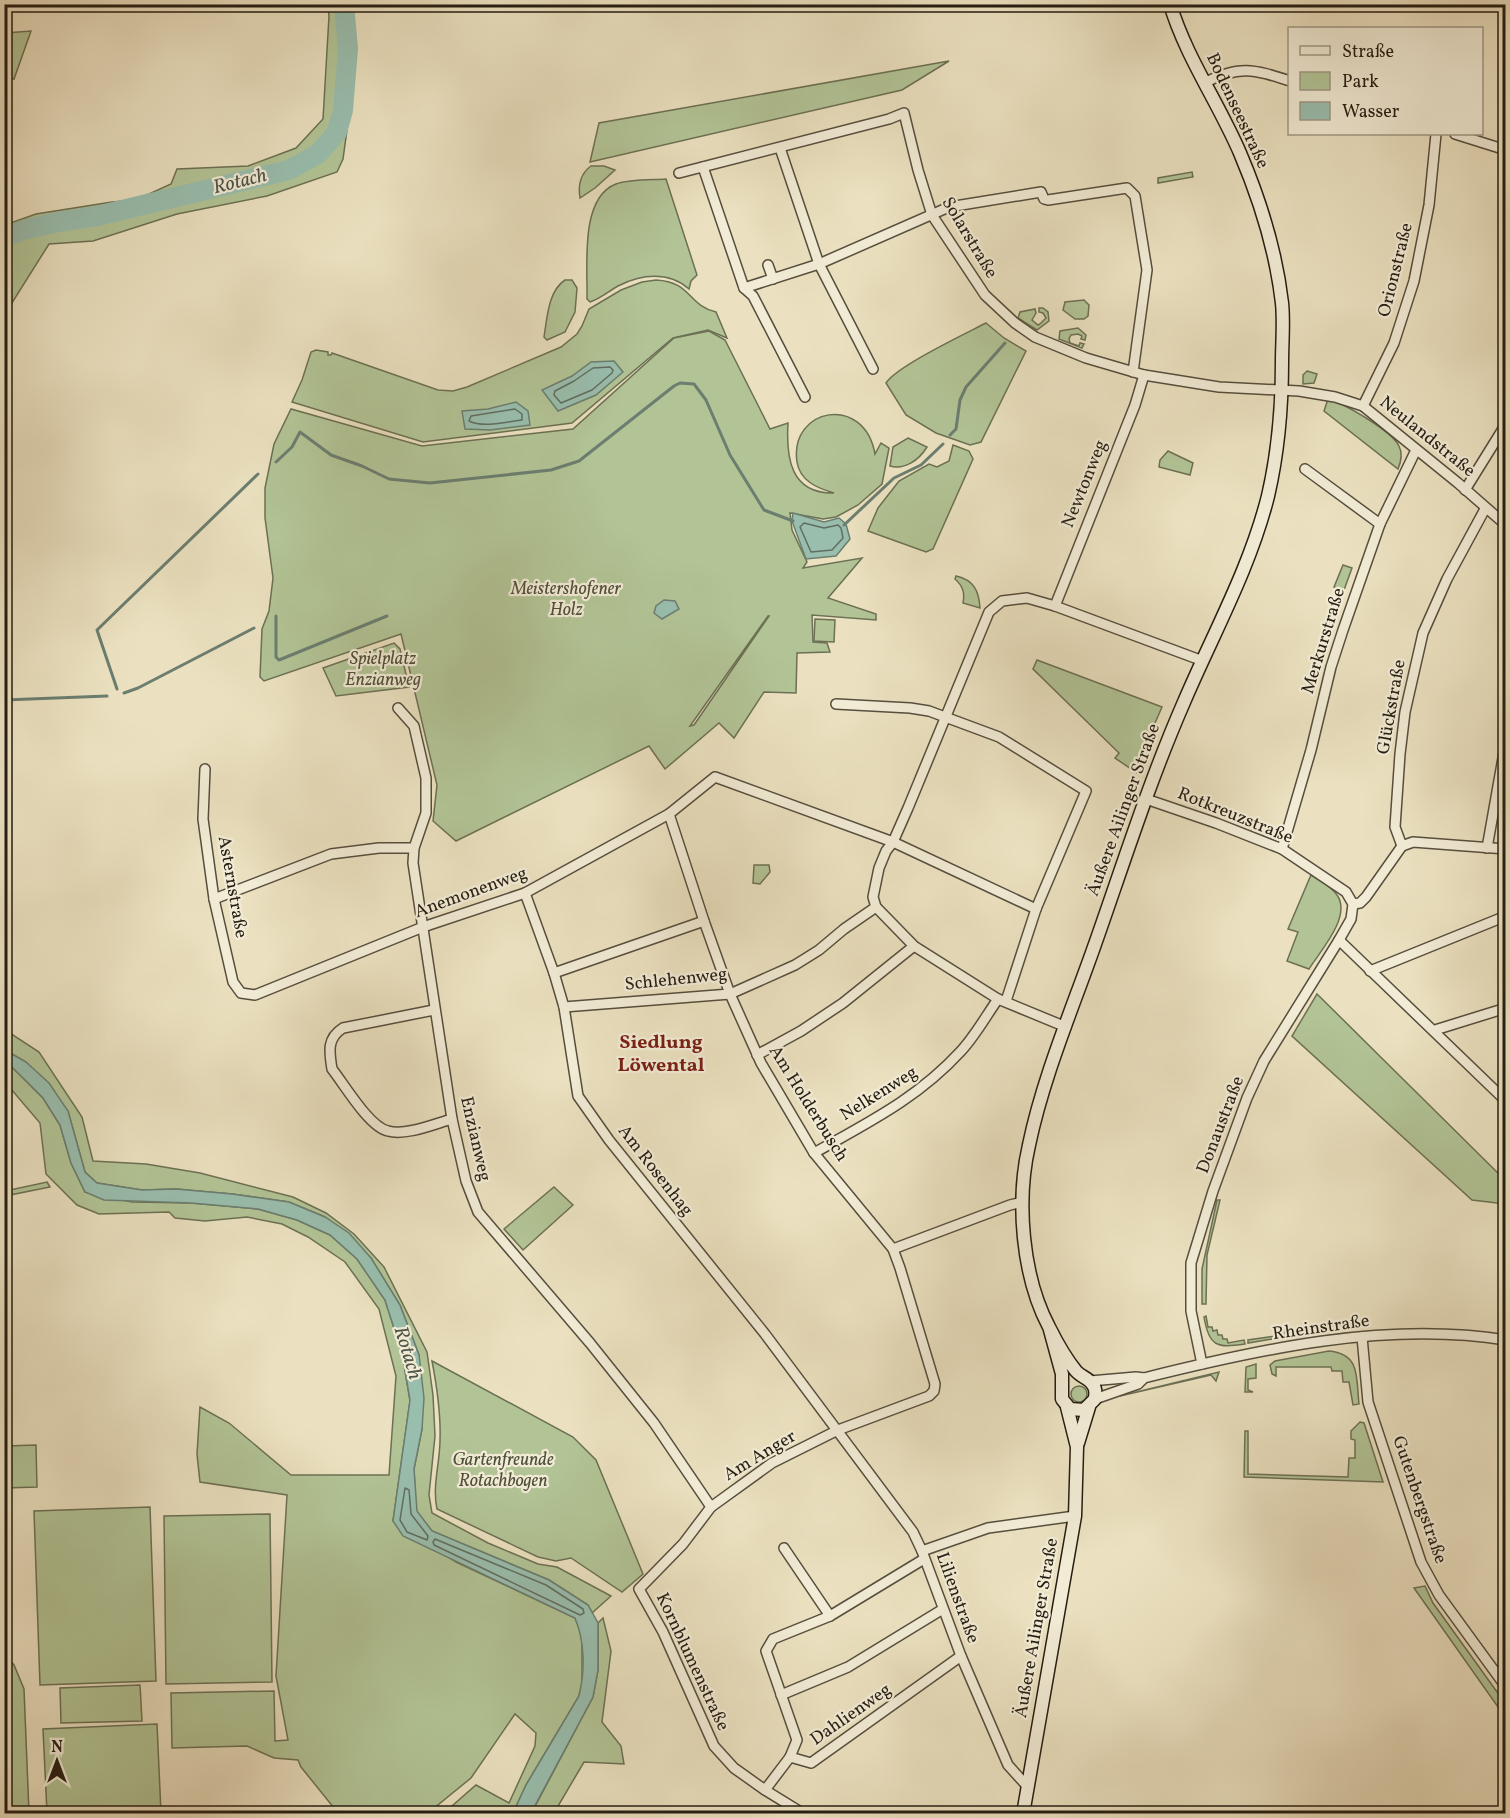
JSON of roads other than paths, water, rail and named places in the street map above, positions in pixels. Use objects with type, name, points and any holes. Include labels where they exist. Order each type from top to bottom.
[{"type":"main road","name":"Bodenseestraße","points":[[1170,4],[1178,28],[1239,151],[1268,228],[1282,304]]},
{"type":"main road","name":"Äußere Ailinger Straße","points":[[1050,1330],[1032,1287],[1028,1266],[1023,1202],[1028,1146],[1045,1085],[1146,799],[1184,702],[1230,602],[1268,495],[1281,390],[1282,304]]},
{"type":"main road","points":[[1050,1330],[1077,1373],[1086,1379],[1095,1390],[1092,1403],[1079,1411],[1067,1407],[1062,1399],[1064,1385],[1050,1330]]},
{"type":"main road","points":[[1064,1385],[1072,1378],[1086,1379]]},
{"type":"main road","name":"Äußere Ailinger Straße","points":[[1077,1447],[1092,1403]]},
{"type":"main road","name":"Äußere Ailinger Straße","points":[[1023,1814],[1075,1516],[1077,1447],[1067,1407]]},
{"type":"street","points":[[1204,83],[1236,70],[1263,72],[1288,80]]},
{"type":"street","name":"Solarstraße","points":[[679,173],[889,119],[904,113],[932,215],[985,295],[1015,323],[1035,337],[1086,358],[1144,375],[1219,387],[1281,390]]},
{"type":"street","name":"Orionstraße","points":[[1363,406],[1394,343],[1413,281],[1429,205],[1436,135]]},
{"type":"street","points":[[1458,135],[1506,150]]},
{"type":"street","points":[[780,147],[819,264],[873,369]]},
{"type":"street","points":[[703,167],[744,288],[753,296],[805,397]]},
{"type":"street","points":[[744,288],[819,264],[949,207],[1041,192],[1044,199],[1048,200],[1127,188],[1135,196],[1147,270],[1133,372]]},
{"type":"street","points":[[768,265],[773,279]]},
{"type":"street","name":"Newtonweg","points":[[1055,606],[1105,483],[1144,375]]},
{"type":"street","name":"Neulandstraße","points":[[1281,390],[1335,397],[1363,406],[1506,525]]},
{"type":"street","points":[[1465,490],[1506,424]]},
{"type":"street","name":"Merkurstraße","points":[[1282,849],[1311,750],[1331,667],[1380,524],[1416,450]]},
{"type":"street","points":[[1305,469],[1380,524]]},
{"type":"street","name":"Glückstraße","points":[[1402,846],[1395,827],[1400,754],[1405,712],[1423,633],[1447,579],[1485,509]]},
{"type":"street","points":[[1066,1027],[1002,1000],[914,946],[876,908],[873,897],[879,868],[893,842],[988,612],[1002,601],[1027,597],[1203,661]]},
{"type":"street","points":[[836,704],[910,708],[929,711],[945,717]]},
{"type":"street","name":"Enzianweg","points":[[398,708],[414,726],[426,778],[426,813],[414,848],[413,863],[452,1119],[466,1181],[478,1212],[590,1343],[654,1423],[711,1507]]},
{"type":"street","name":"Nelkenweg","points":[[814,1153],[891,1109],[927,1085],[963,1050],[1002,1000],[1036,909],[1086,791],[999,737],[945,717]]},
{"type":"street","points":[[1487,848],[1506,741]]},
{"type":"street","name":"Asternstraße","points":[[205,769],[203,819],[214,898],[234,982],[241,993],[255,995]]},
{"type":"street","name":"Anemonenweg","points":[[255,995],[423,927],[525,893],[669,814],[715,777],[893,842]]},
{"type":"street","name":"Rotkreuzstraße","points":[[1146,799],[1216,822],[1282,849],[1346,892],[1353,904]]},
{"type":"street","name":"Am Holderbusch","points":[[669,814],[730,994],[757,1055],[814,1153],[893,1249],[935,1384],[934,1391],[929,1396]]},
{"type":"street","points":[[893,842],[1036,909]]},
{"type":"street","points":[[1353,904],[1360,903],[1366,897],[1402,846],[1413,842],[1506,849]]},
{"type":"street","points":[[214,898],[331,854],[379,848],[414,848]]},
{"type":"street","name":"Am Rosenhag","points":[[525,893],[564,1007],[578,1096],[609,1140],[765,1334],[838,1430]]},
{"type":"street","name":"Donaustraße","points":[[1202,1364],[1191,1311],[1191,1263],[1213,1191],[1247,1098],[1264,1061],[1351,919],[1353,904]]},
{"type":"street","name":"Schlehenweg","points":[[564,1007],[730,994],[795,964],[819,950],[844,929],[876,908]]},
{"type":"street","points":[[1370,971],[1506,916]]},
{"type":"street","points":[[554,973],[704,921]]},
{"type":"street","points":[[1339,940],[1435,1030],[1506,1101]]},
{"type":"street","points":[[757,1055],[801,1031],[843,1003],[914,946]]},
{"type":"street","points":[[1435,1030],[1506,1008]]},
{"type":"street","points":[[434,1010],[343,1028],[335,1034],[332,1040],[330,1059],[332,1069],[373,1122],[387,1131],[412,1131],[452,1119]]},
{"type":"street","points":[[893,1249],[1023,1202]]},
{"type":"street","name":"Rheinstraße","points":[[1086,1379],[1144,1378],[1202,1364],[1315,1343],[1362,1337],[1441,1334],[1484,1336],[1506,1340]]},
{"type":"street","name":"Gutenbergstraße","points":[[1362,1337],[1368,1402],[1421,1562],[1438,1595],[1506,1687]]},
{"type":"street","name":"Rheinstraße","points":[[1092,1403],[1101,1395],[1138,1384],[1144,1378]]},
{"type":"street","name":"Am Anger","points":[[639,1589],[683,1544],[711,1507],[772,1463],[838,1430],[929,1396]]},
{"type":"street","name":"Lilienstraße","points":[[838,1430],[913,1532],[961,1656],[1008,1765],[1028,1786]]},
{"type":"street","points":[[765,1790],[790,1757],[797,1740],[766,1651],[774,1639],[830,1616],[923,1555],[988,1528],[1075,1516]]},
{"type":"street","points":[[784,1548],[830,1616]]},
{"type":"street","name":"Kornblumenstraße","points":[[639,1589],[663,1632],[714,1746],[734,1768],[804,1814]]},
{"type":"street","points":[[781,1695],[848,1667],[943,1609]]},
{"type":"street","name":"Dahlienweg","points":[[790,1757],[811,1763],[961,1656]]},
{"type":"water","points":[[614,361],[623,372],[596,395],[558,411],[542,390],[572,376],[591,362]]},
{"type":"water","points":[[516,402],[528,411],[530,425],[490,430],[465,429],[462,411],[488,409]]},
{"type":"water","points":[[793,513],[824,522],[839,518],[846,524],[850,539],[836,556],[806,559],[792,521]]},
{"type":"water","points":[[664,600],[675,601],[679,609],[662,619],[654,613],[656,606]]},
{"type":"water","points":[[5,1050],[26,1062],[49,1083],[68,1111],[85,1172],[97,1183],[142,1190],[176,1189],[289,1202],[325,1217],[349,1233],[371,1258],[400,1305],[419,1355],[424,1398],[422,1429],[414,1469],[417,1511],[432,1531],[549,1580],[588,1605],[598,1623],[598,1670],[593,1697],[531,1813],[513,1813],[526,1785],[579,1696],[583,1657],[578,1627],[575,1618],[403,1536],[393,1521],[410,1400],[402,1353],[385,1300],[357,1259],[330,1235],[297,1220],[258,1209],[191,1203],[104,1200],[85,1192],[71,1163],[60,1125],[43,1098],[5,1063]]},
{"type":"waterway","name":"Rotach","points":[[4,238],[23,230],[97,216],[289,170],[318,154],[337,132],[343,110],[348,49],[344,4]]},
{"type":"waterway","points":[[950,435],[956,429],[960,400],[966,387],[1005,343]]},
{"type":"waterway","points":[[276,462],[292,447],[300,432],[331,455],[389,479],[430,483],[551,470],[579,461],[674,386],[680,383],[694,384],[706,400],[730,455],[764,510],[793,521]]},
{"type":"waterway","points":[[844,525],[894,478],[921,465],[943,444]]},
{"type":"waterway","points":[[117,689],[97,630],[258,474]]},
{"type":"waterway","points":[[276,616],[276,657],[279,660],[387,616]]},
{"type":"waterway","points":[[124,693],[254,628]]},
{"type":"waterway","points":[[4,700],[107,696]]},
{"type":"district","name":"Siedlung Löwental","points":[[661,1054]]},
{"type":"park label","name":"Meistershofener Holz","points":[[566,599]]},
{"type":"park label","name":"Spielplatz Enzianweg","points":[[383,669]]},
{"type":"park label","name":"Gartenfreunde Rotachbogen","points":[[503,1470]]}]
